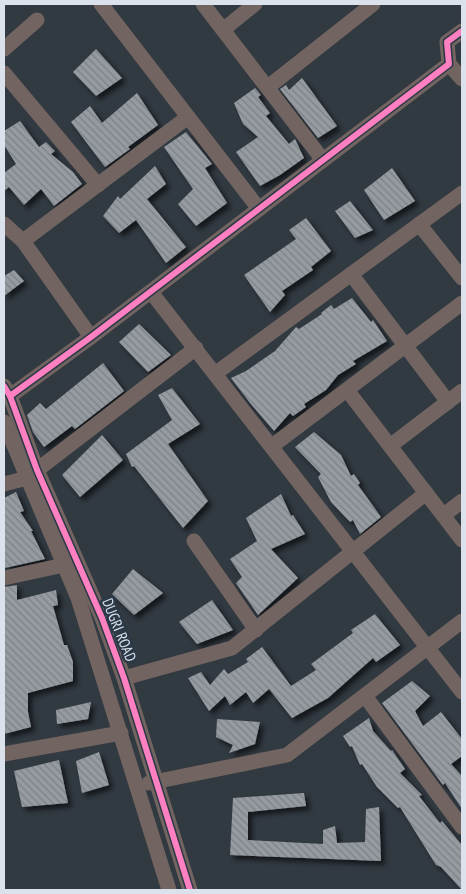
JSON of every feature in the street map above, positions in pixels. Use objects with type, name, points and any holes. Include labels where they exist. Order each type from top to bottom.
[{"type":"street","points":[[101,4],[259,209]]},
{"type":"street","points":[[203,4],[323,160]]},
{"type":"street","points":[[224,29],[255,4]]},
{"type":"street","points":[[268,87],[373,4]]},
{"type":"street","points":[[4,49],[37,20]]},
{"type":"street","points":[[462,31],[447,42],[450,64],[462,80]]},
{"type":"street","points":[[7,391],[91,337],[450,64]]},
{"type":"street","points":[[4,73],[98,185]]},
{"type":"street","points":[[23,241],[188,117]]},
{"type":"street","points":[[216,373],[462,193]]},
{"type":"street","points":[[4,224],[23,241],[91,337]]},
{"type":"street","points":[[420,224],[462,278]]},
{"type":"street","points":[[351,274],[448,402]]},
{"type":"street","points":[[151,292],[216,373],[462,692]]},
{"type":"street","points":[[272,446],[462,304]]},
{"type":"street","points":[[4,484],[32,474],[196,348]]},
{"type":"street","points":[[347,390],[462,540]]},
{"type":"street","name":"DUGRI ROAD","points":[[7,391],[32,474],[64,565],[78,598],[169,890]]},
{"type":"street","points":[[390,446],[462,391]]},
{"type":"street","name":"DUGRI ROAD","points":[[4,422],[32,474],[102,618],[124,678],[190,890]]},
{"type":"street","points":[[124,678],[232,648],[426,493]]},
{"type":"street","points":[[444,516],[462,500]]},
{"type":"street","points":[[194,541],[256,630]]},
{"type":"street","points":[[4,578],[64,565]]},
{"type":"street","points":[[137,786],[287,755],[462,621]]},
{"type":"street","points":[[365,696],[462,827]]},
{"type":"street","points":[[4,754],[121,733]]},
{"type":"building","points":[[96,49],[122,78],[96,96],[73,72]]},
{"type":"building","points":[[302,78],[337,126],[318,138],[280,89],[286,85],[289,90]]},
{"type":"building","points":[[255,88],[261,95],[258,97],[270,113],[266,116],[289,144],[295,139],[304,158],[260,186],[236,152],[258,137],[243,124],[234,103]]},
{"type":"building","points":[[137,93],[158,125],[105,167],[71,122],[90,106],[102,123]]},
{"type":"building","points":[[20,121],[39,147],[46,142],[55,151],[51,154],[73,172],[82,184],[54,206],[41,189],[24,205],[9,187],[4,191],[4,173],[16,164],[4,145],[4,131]]},
{"type":"building","points":[[186,132],[212,164],[205,168],[227,203],[196,226],[178,204],[193,189],[164,147]]},
{"type":"building","points":[[155,166],[166,184],[147,199],[186,247],[166,263],[136,220],[119,233],[103,216],[118,196],[120,199]]},
{"type":"building","points":[[392,168],[415,201],[384,220],[364,190]]},
{"type":"building","points":[[350,201],[373,230],[355,238],[335,211]]},
{"type":"building","points":[[306,218],[331,251],[311,267],[313,270],[282,291],[285,295],[270,312],[244,275],[296,239],[289,230]]},
{"type":"building","points":[[14,270],[24,281],[4,296],[4,276]]},
{"type":"building","points":[[352,298],[371,322],[373,320],[387,341],[353,361],[356,364],[338,375],[326,390],[304,404],[306,407],[293,416],[290,413],[274,431],[231,378],[246,371],[275,351],[296,327],[299,329],[322,314],[331,305],[334,309]]},
{"type":"building","points":[[139,324],[171,355],[148,372],[119,342]]},
{"type":"building","points":[[103,363],[124,391],[75,429],[72,426],[44,447],[33,432],[27,415],[40,403],[46,409]]},
{"type":"building","points":[[172,388],[200,424],[168,444],[208,501],[183,528],[134,466],[132,467],[126,454],[172,420],[158,395]]},
{"type":"building","points":[[314,432],[341,455],[351,476],[354,474],[360,483],[358,485],[381,517],[360,534],[353,520],[350,522],[331,502],[318,477],[321,474],[295,447]]},
{"type":"building","points":[[102,435],[123,460],[80,497],[62,475]]},
{"type":"building","points":[[16,492],[24,511],[20,512],[33,531],[31,531],[45,559],[5,568],[4,498]]},
{"type":"building","points":[[281,494],[291,516],[293,515],[305,534],[271,549],[298,578],[258,615],[236,583],[242,577],[230,559],[257,541],[246,518]]},
{"type":"building","points":[[133,569],[163,593],[134,615],[112,594]]},
{"type":"building","points":[[17,585],[17,600],[56,590],[58,605],[53,606],[64,645],[67,645],[73,662],[73,681],[28,693],[28,712],[31,727],[4,734],[4,587]]},
{"type":"building","points":[[212,600],[233,630],[197,644],[179,622]]},
{"type":"building","points":[[375,614],[400,645],[376,662],[373,658],[328,698],[292,718],[269,689],[253,703],[246,692],[230,705],[225,696],[209,711],[188,678],[201,672],[210,685],[224,669],[228,674],[248,662],[246,659],[262,647],[291,686],[316,670],[311,664],[353,633],[351,630]]},
{"type":"building","points":[[412,681],[430,696],[415,711],[423,726],[441,712],[462,739],[462,756],[451,764],[462,776],[462,809],[445,783],[443,785],[382,703]]},
{"type":"building","points":[[91,702],[88,719],[57,724],[56,710]]},
{"type":"building","points":[[369,718],[373,731],[392,750],[405,769],[400,773],[422,795],[419,796],[440,823],[442,821],[462,845],[462,890],[441,867],[436,865],[400,807],[398,808],[377,787],[362,764],[360,765],[352,746],[350,747],[343,736]]},
{"type":"building","points":[[217,719],[260,722],[255,744],[229,753],[233,745],[216,737]]},
{"type":"building","points":[[99,752],[109,785],[82,793],[76,761]]},
{"type":"building","points":[[59,760],[68,803],[22,807],[14,771]]},
{"type":"building","points":[[304,793],[306,806],[248,812],[248,840],[323,844],[323,830],[335,826],[337,843],[365,842],[366,809],[379,807],[381,861],[230,855],[233,798]]},
{"type":"cycle path","points":[[10,396],[91,337],[449,64],[447,42],[462,31]]},
{"type":"cycle path","points":[[4,386],[10,396],[37,470],[102,618],[124,678],[190,890]]}]
